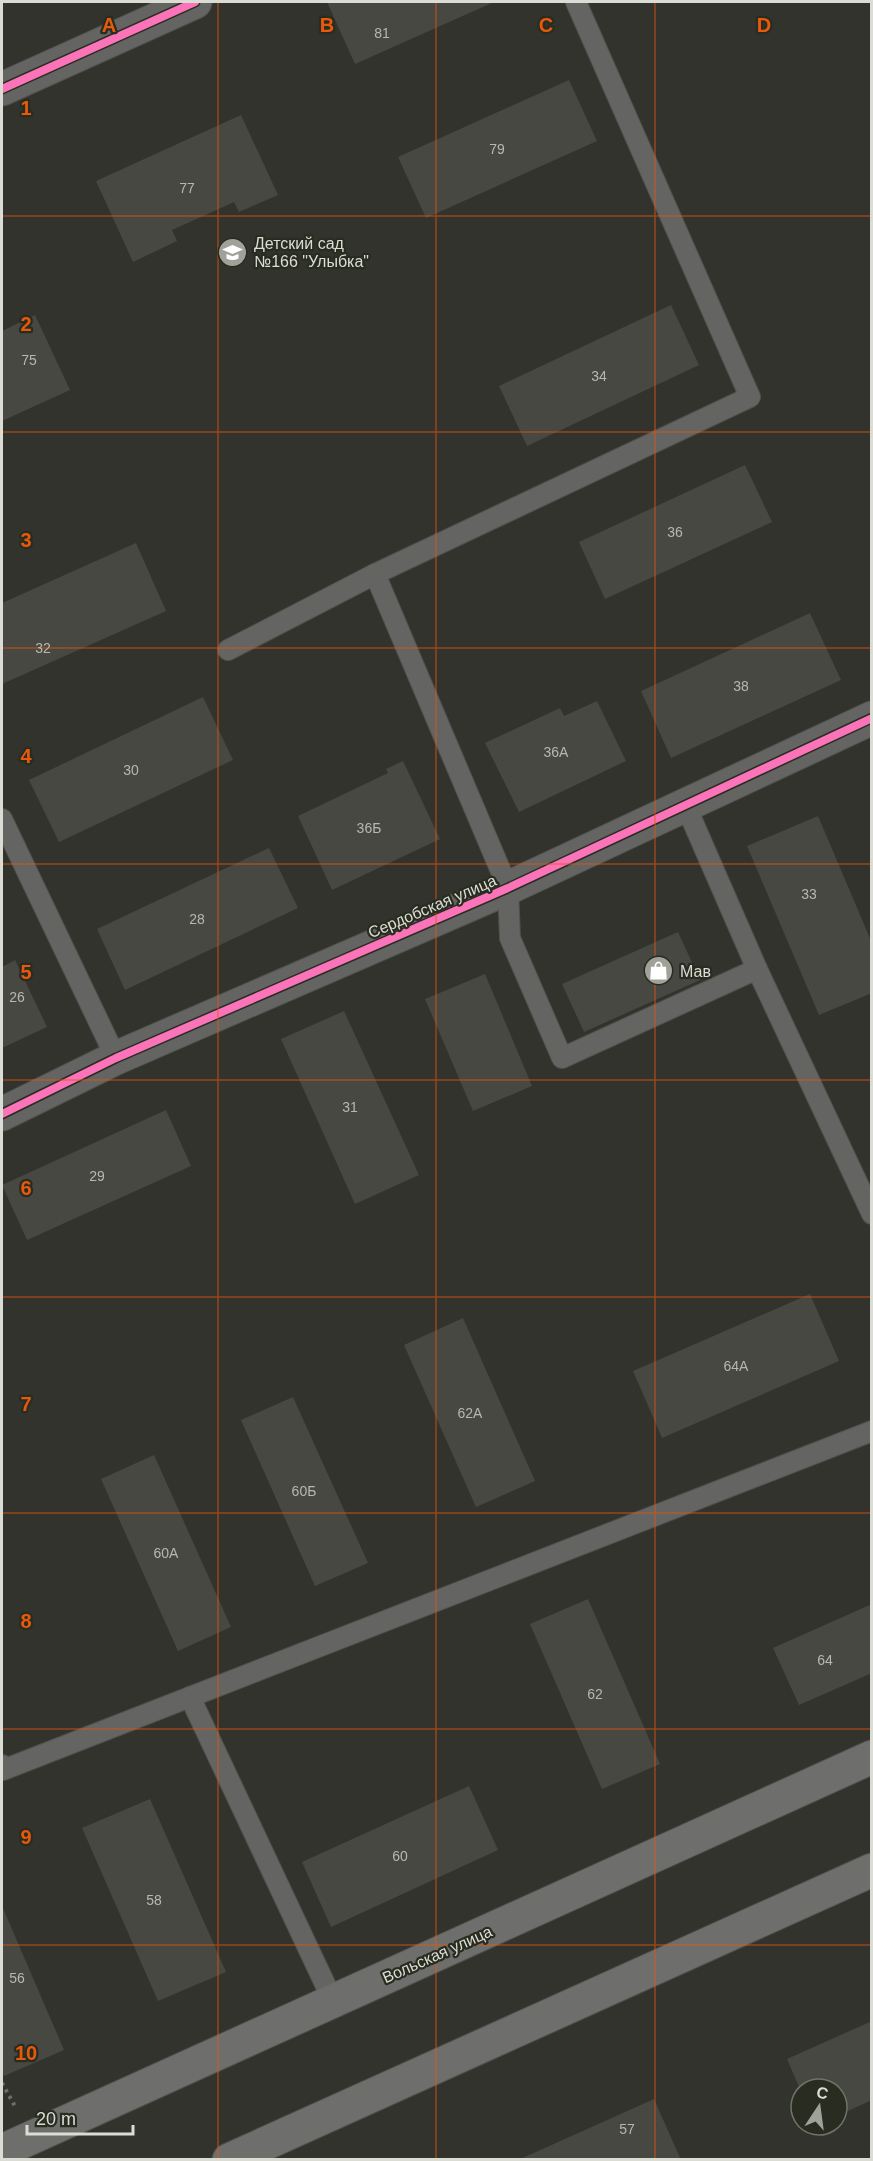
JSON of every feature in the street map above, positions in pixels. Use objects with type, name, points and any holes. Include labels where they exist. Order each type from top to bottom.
[{"type":"main road","name":"Вольская улица","points":[[2,2151],[872,1757]]},
{"type":"main road","points":[[229,2160],[872,1870]]},
{"type":"street","points":[[2,88],[195,2]]},
{"type":"street","name":"Сердобская улица","points":[[2,1114],[116,1058],[508,888],[872,718]]},
{"type":"lane","points":[[228,650],[375,574],[750,397],[576,2]]},
{"type":"lane","points":[[375,574],[508,888],[510,938],[562,1058],[757,969]]},
{"type":"lane","points":[[686,804],[757,969],[872,1214]]},
{"type":"lane","points":[[2,819],[116,1058]]},
{"type":"lane","points":[[2,1765],[3,1770],[872,1431]]},
{"type":"lane","points":[[190,1696],[333,2001]]},
{"type":"building","points":[[327,2],[494,2],[355,64]]},
{"type":"building","points":[[569,80],[597,141],[426,218],[398,157]]},
{"type":"building","points":[[241,115],[278,195],[239,212],[234,202],[172,230],[177,241],[133,262],[96,181]]},
{"type":"building","points":[[671,305],[699,365],[527,446],[499,386]]},
{"type":"building","points":[[35,315],[70,390],[2,421],[2,331]]},
{"type":"building","points":[[745,465],[772,522],[605,599],[579,542]]},
{"type":"building","points":[[136,543],[166,611],[2,684],[2,603]]},
{"type":"building","points":[[810,613],[841,680],[671,758],[641,691]]},
{"type":"building","points":[[203,697],[233,760],[59,842],[29,780]]},
{"type":"building","points":[[597,701],[626,761],[519,812],[485,743],[560,708],[564,716]]},
{"type":"building","points":[[403,761],[440,839],[332,890],[298,816],[388,773],[386,769]]},
{"type":"building","points":[[818,816],[872,943],[872,993],[819,1015],[747,846]]},
{"type":"building","points":[[269,848],[298,908],[125,990],[97,929]]},
{"type":"building","points":[[678,932],[700,980],[584,1032],[562,984]]},
{"type":"building","points":[[15,960],[47,1027],[2,1048],[2,967]]},
{"type":"building","points":[[485,974],[532,1086],[473,1111],[425,999]]},
{"type":"building","points":[[344,1011],[419,1175],[355,1204],[281,1039]]},
{"type":"building","points":[[166,1110],[191,1166],[27,1240],[2,1185]]},
{"type":"building","points":[[810,1294],[839,1361],[662,1438],[633,1371]]},
{"type":"building","points":[[463,1318],[535,1481],[476,1507],[404,1345]]},
{"type":"building","points":[[293,1397],[368,1563],[315,1586],[241,1420]]},
{"type":"building","points":[[154,1455],[231,1627],[178,1651],[101,1479]]},
{"type":"building","points":[[588,1599],[660,1764],[602,1789],[530,1624]]},
{"type":"building","points":[[872,1604],[872,1673],[799,1705],[773,1648]]},
{"type":"building","points":[[469,1786],[498,1850],[331,1927],[302,1862]]},
{"type":"building","points":[[150,1799],[226,1972],[158,2001],[82,1828]]},
{"type":"building","points":[[2,1906],[64,2050],[4,2076],[2,2071]]},
{"type":"building","points":[[872,2021],[872,2100],[849,2111],[849,2077],[795,2077],[787,2059]]},
{"type":"building","points":[[654,2099],[681,2160],[518,2160]]},
{"type":"cycle path","points":[[2,89],[195,2]]},
{"type":"cycle path","points":[[2,1114],[116,1058],[508,888],[872,718]]},
{"type":"place","name":"Детский сад №166 \"Улыбка\"","points":[[233,252]]},
{"type":"place","name":"Мав","points":[[659,971]]}]
